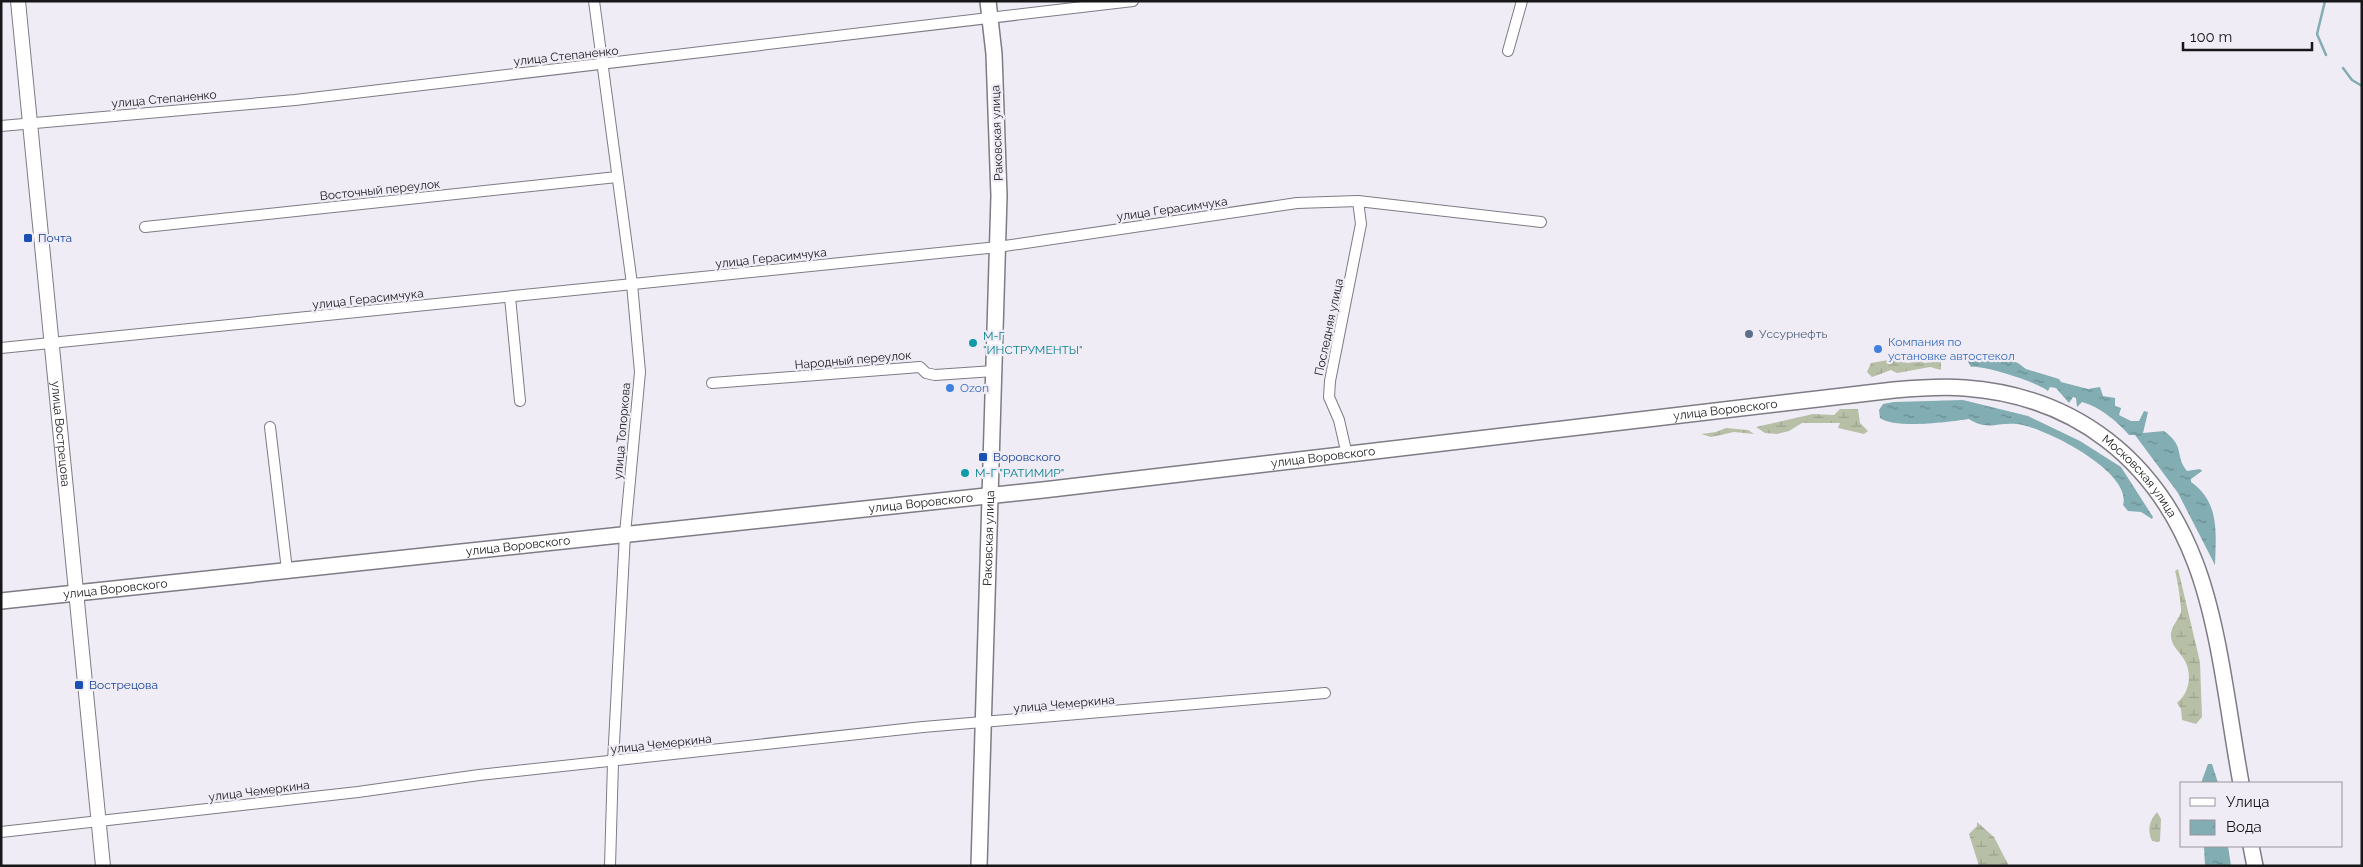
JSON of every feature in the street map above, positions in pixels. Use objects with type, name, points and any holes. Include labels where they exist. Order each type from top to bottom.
[{"type":"main road","name":"Раковская улица","points":[[979,866],[998,247],[997,129],[988,1]]},
{"type":"main road","name":"Московская улица","points":[[1838,397],[1920,388],[1947,387],[1990,390],[2048,407],[2080,422],[2122,450],[2159,490],[2196,562],[2215,634],[2241,782]]},
{"type":"main road","name":"улица Воровского","points":[[1,601],[991,496],[1838,397]]},
{"type":"main road","points":[[2251,847],[2255,866]]},
{"type":"street","name":"улица Вострецова","points":[[18,1],[50,342],[103,866]]},
{"type":"street","name":"улица Топоркова","points":[[594,1],[601,65],[632,284],[640,372],[626,534],[613,762],[610,866]]},
{"type":"street","name":"улица Степаненко","points":[[1,126],[295,100],[1133,1]]},
{"type":"street","points":[[1508,51],[1522,1]]},
{"type":"street","name":"Восточный переулок","points":[[145,228],[617,177]]},
{"type":"street","name":"улица Герасимчука","points":[[1,348],[998,247],[1297,203],[1358,201],[1541,222]]},
{"type":"street","name":"Последняя улица","points":[[1347,454],[1340,420],[1329,397],[1330,380],[1361,224],[1358,201]]},
{"type":"street","points":[[510,297],[520,401]]},
{"type":"street","name":"Народный переулок","points":[[712,383],[920,367],[926,373],[935,375],[994,371]]},
{"type":"street","points":[[270,427],[287,570]]},
{"type":"street","name":"улица Чемеркина","points":[[1,832],[358,792],[479,775],[923,728],[1325,693]]},
{"type":"green space","points":[[1896,356],[1901,362],[1909,363],[1921,359],[1924,363],[1931,362],[1937,357],[1941,359],[1941,370],[1930,367],[1897,373],[1891,370],[1872,377],[1867,372],[1871,363],[1888,360]]},
{"type":"green space","points":[[1840,409],[1858,409],[1860,423],[1868,431],[1864,434],[1838,428],[1840,423],[1802,423],[1789,431],[1777,434],[1765,433],[1756,427],[1813,414],[1834,415]]},
{"type":"green space","points":[[1726,428],[1748,430],[1754,434],[1734,432],[1711,437],[1701,434],[1716,432]]},
{"type":"green space","points":[[2178,569],[2200,662],[2202,717],[2196,724],[2182,720],[2181,709],[2177,703],[2185,694],[2189,678],[2185,661],[2175,647],[2171,637],[2173,627],[2181,612],[2175,571]]},
{"type":"green space","points":[[2157,812],[2161,819],[2160,841],[2158,842],[2152,841],[2149,829],[2152,819]]},
{"type":"green space","points":[[1977,822],[1994,837],[2009,866],[1979,866],[1969,834],[1977,826]]},
{"type":"water","points":[[1979,354],[1982,357],[1994,354],[2018,363],[2026,369],[2059,379],[2061,382],[2088,389],[2100,387],[2103,396],[2115,398],[2115,406],[2121,408],[2119,415],[2131,421],[2139,421],[2144,411],[2148,412],[2143,433],[2164,431],[2178,446],[2181,460],[2187,471],[2200,469],[2202,471],[2191,479],[2191,482],[2207,499],[2212,509],[2216,542],[2215,565],[2178,493],[2135,435],[2129,435],[2114,420],[2095,407],[2082,402],[2077,407],[2076,398],[2073,397],[2069,403],[2056,388],[2050,387],[2048,391],[2011,375],[1971,367],[1967,360],[1972,355]]},
{"type":"water","points":[[1963,400],[2028,416],[2080,441],[2121,467],[2153,517],[2152,519],[2141,512],[2128,511],[2123,505],[2122,492],[2114,479],[2084,453],[2065,442],[2030,427],[2017,424],[1981,425],[1969,419],[1909,424],[1887,421],[1880,418],[1879,410],[1883,404]]},
{"type":"water","points":[[2208,764],[2212,764],[2218,782],[2201,782]]},
{"type":"water","points":[[2204,847],[2228,847],[2231,866],[2205,866]]},
{"type":"waterway","points":[[2325,1],[2317,34],[2326,55]]},
{"type":"waterway","points":[[2343,68],[2352,80],[2362,86]]},
{"type":"place","name":"Почта","points":[[28,238]]},
{"type":"place","name":"Уссурнефть","points":[[1749,334]]},
{"type":"place","name":"М-Г \"ИНСТРУМЕНТЫ\"","points":[[973,343]]},
{"type":"place","name":"Компания по установке автостекол","points":[[1878,349]]},
{"type":"place","name":"Ozon","points":[[950,388]]},
{"type":"place","name":"Воровского","points":[[983,457]]},
{"type":"place","name":"М-Г \"РАТИМИР\"","points":[[965,473]]},
{"type":"place","name":"Вострецова","points":[[79,685]]}]
